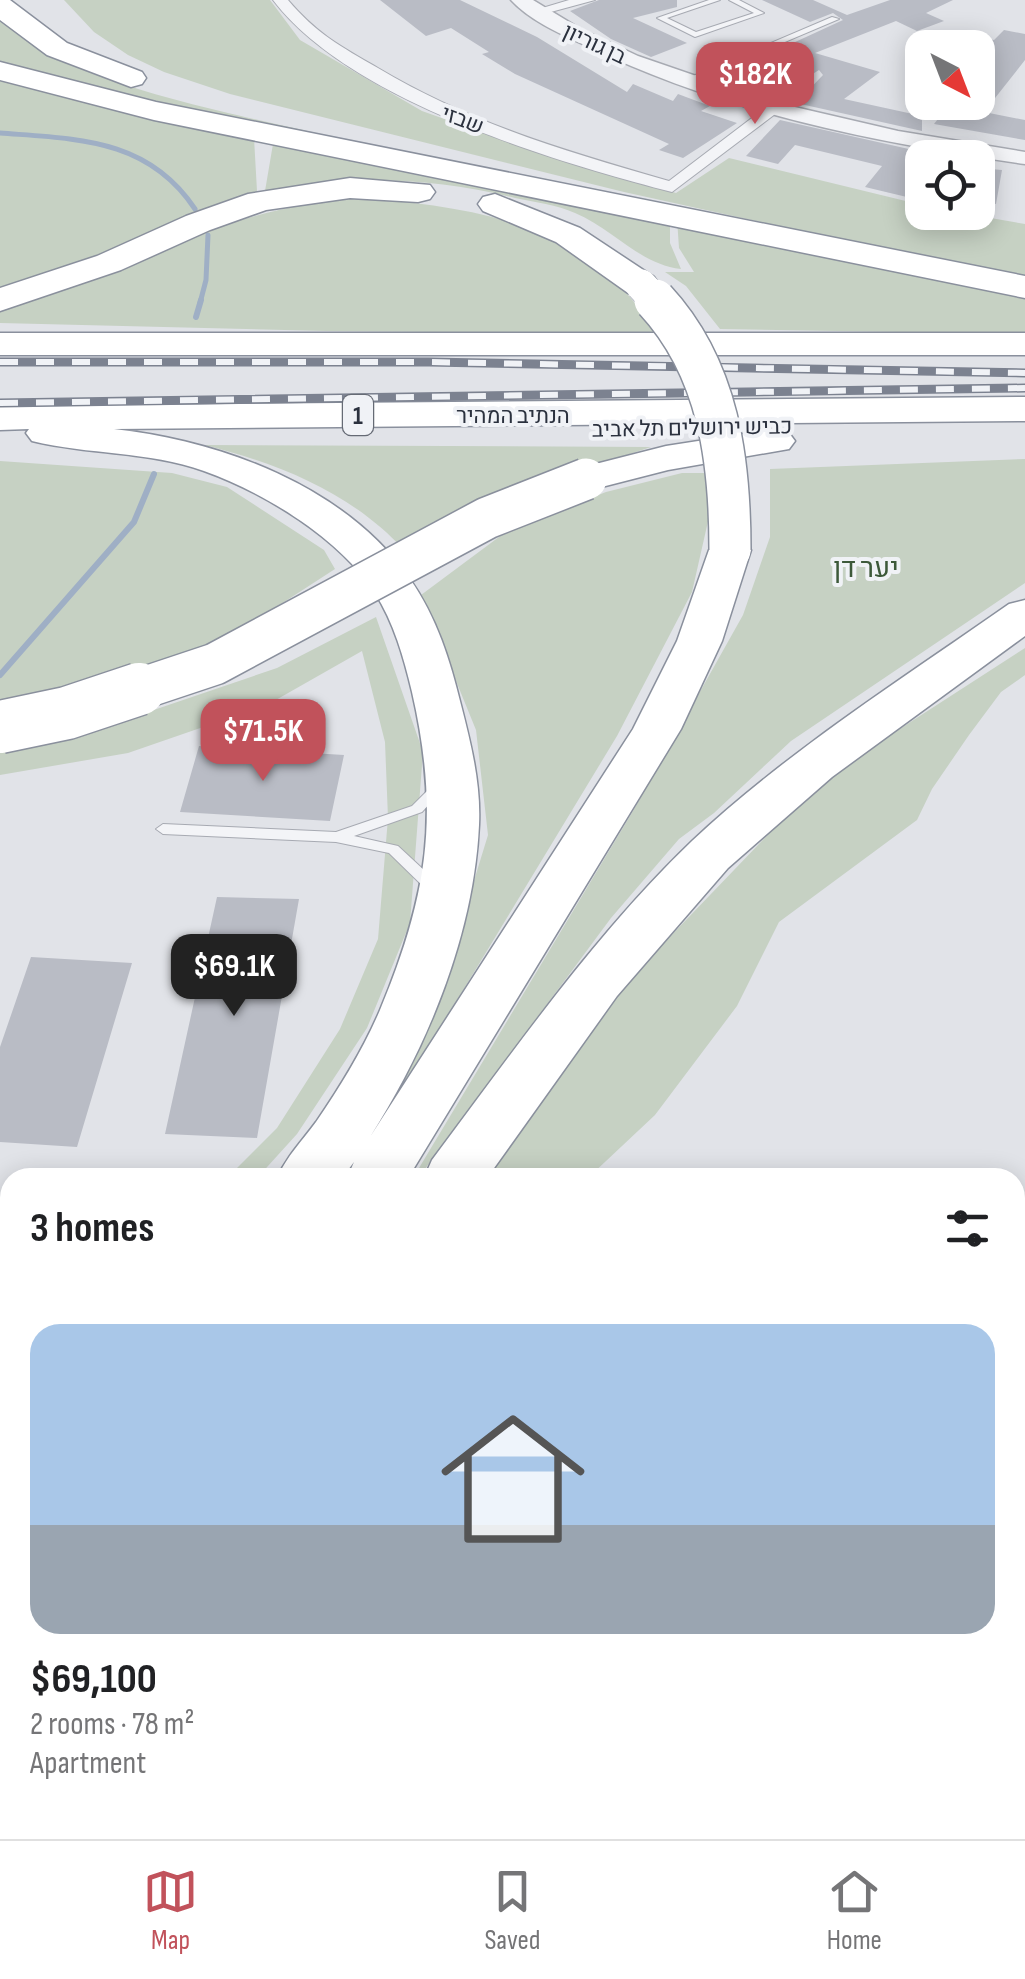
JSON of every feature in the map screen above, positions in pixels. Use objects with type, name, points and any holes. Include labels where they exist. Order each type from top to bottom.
[{"type":"highway","points":[[0,6],[58,49],[128,78],[258,114],[950,272]]},
{"type":"highway","points":[[56,10],[111,54],[174,83],[435,155]]},
{"type":"highway","points":[[0,71],[154,111],[1025,288]]},
{"type":"highway","points":[[0,300],[109,264],[198,223],[260,201],[350,188],[457,196],[508,208],[568,234],[641,285],[676,324],[714,400],[728,458],[730,550],[719,596],[653,733],[596,831],[382,1168]]},
{"type":"highway","points":[[0,344],[1025,344]]},
{"type":"highway","name":"הנתיב המהיר","points":[[0,418],[1025,409]]},
{"type":"highway","points":[[0,727],[67,712],[214,664],[271,638],[486,518],[586,480],[666,458],[748,442],[1025,425]]},
{"type":"highway","name":"כביש ירושלים תל אביב","points":[[23,434],[1025,425]]},
{"type":"highway","points":[[23,434],[168,448],[212,460],[290,500],[369,558],[400,599],[428,660],[449,755],[454,827],[444,899],[403,1020],[346,1125],[314,1168]]},
{"type":"highway","points":[[460,1168],[598,981],[710,855],[816,765],[1025,614]]},
{"type":"street","name":"שבזי","points":[[280,0],[309,34],[432,106],[541,149],[672,187],[779,104]]},
{"type":"street","points":[[534,5],[588,0]]},
{"type":"street","name":"בן גוריון","points":[[534,5],[603,42],[779,104],[965,142],[1025,150]]},
{"type":"street","name":"בן גוריון","points":[[534,5],[561,29],[630,60],[930,144],[1025,158]]},
{"type":"lane","points":[[716,0],[661,18],[695,35],[760,13],[734,0]]},
{"type":"lane","points":[[696,76],[835,19]]},
{"type":"lane","points":[[336,837],[417,809],[435,793],[449,755]]},
{"type":"lane","points":[[163,829],[336,837],[392,850],[444,899]]},
{"type":"green space","points":[[64,0],[270,0],[300,40],[422,111],[537,152],[676,193],[729,158],[905,201],[905,230],[995,230],[995,219],[1025,224],[1025,280],[624,192],[230,94],[164,72],[128,55],[94,32]]},
{"type":"green space","points":[[0,19],[29,42],[67,63],[112,80],[210,109],[341,139],[119,98],[0,63]]},
{"type":"green space","points":[[0,81],[254,138],[257,191],[262,196],[0,293]]},
{"type":"green space","points":[[273,144],[670,223],[670,243],[681,269],[652,261],[568,210],[483,191],[421,182],[360,181],[265,191]]},
{"type":"green space","points":[[355,197],[485,215],[547,236],[576,251],[611,278],[660,334],[0,323],[0,309],[48,294],[189,236],[271,212]]},
{"type":"green space","points":[[677,219],[1025,294],[1025,334],[720,329],[686,286],[665,272],[694,272],[679,248]]},
{"type":"green space","points":[[204,445],[651,447],[603,463],[404,550],[384,530],[337,496],[286,471]]},
{"type":"green space","name":"יער דן","points":[[1025,459],[1025,583],[791,741],[714,813],[679,839],[611,918],[426,1168],[419,1168],[633,811],[743,615],[770,537],[770,469]]},
{"type":"green space","points":[[0,461],[172,473],[227,487],[324,550],[335,569],[213,648],[0,708]]},
{"type":"green space","points":[[682,473],[704,473],[711,479],[709,517],[692,592],[617,736],[355,1168],[337,1168],[439,995],[488,835],[476,730],[421,595],[507,531],[606,492]]},
{"type":"green space","points":[[376,617],[423,752],[410,923],[367,1028],[297,1134],[266,1168],[237,1168],[277,1128],[340,1029],[378,939],[388,818],[385,742],[362,651],[267,705],[128,753],[0,775],[0,752],[86,733],[277,668]]},
{"type":"green space","points":[[1025,648],[1025,675],[1001,692],[932,789],[917,820],[779,922],[737,1006],[655,1115],[599,1168],[492,1168],[591,1019],[803,798],[878,743]]},
{"type":"building","points":[[380,0],[460,0],[537,37],[627,92],[633,84],[673,101],[678,94],[710,106],[701,111],[737,123],[683,158],[659,150],[669,144],[515,74],[482,54],[489,52],[451,28],[426,36]]},
{"type":"building","points":[[599,0],[677,0],[677,7],[633,18],[687,43],[651,57],[611,39],[570,11]]},
{"type":"building","points":[[762,0],[813,0],[847,15],[890,0],[953,0],[926,13],[944,21],[915,30],[896,21],[815,53],[880,72],[844,99],[905,112],[905,120],[922,120],[922,131],[796,103],[823,75],[819,70],[784,92],[730,72],[843,20],[833,13],[810,22]]},
{"type":"building","points":[[1004,30],[1025,34],[1025,60],[995,98],[995,39]]},
{"type":"building","points":[[995,114],[1025,120],[1025,140],[934,124],[937,120],[995,120]]},
{"type":"building","points":[[780,120],[905,148],[905,197],[865,187],[882,166],[795,145],[778,164],[746,156]]},
{"type":"building","points":[[995,169],[1002,170],[995,204]]},
{"type":"building","points":[[199,746],[344,755],[330,821],[180,812]]},
{"type":"building","points":[[217,897],[299,899],[257,1138],[165,1134]]},
{"type":"building","points":[[31,957],[132,963],[77,1147],[0,1142],[0,1047]]},
{"type":"waterway","points":[[0,133],[83,141],[133,155],[156,168],[195,209]]},
{"type":"waterway","points":[[200,303],[206,280],[208,235]]},
{"type":"waterway","points":[[196,317],[201,300]]},
{"type":"waterway","points":[[0,675],[134,522],[154,474]]},
{"type":"railway","points":[[0,362],[429,362],[1025,373]]},
{"type":"railway","points":[[0,403],[1025,388]]}]
